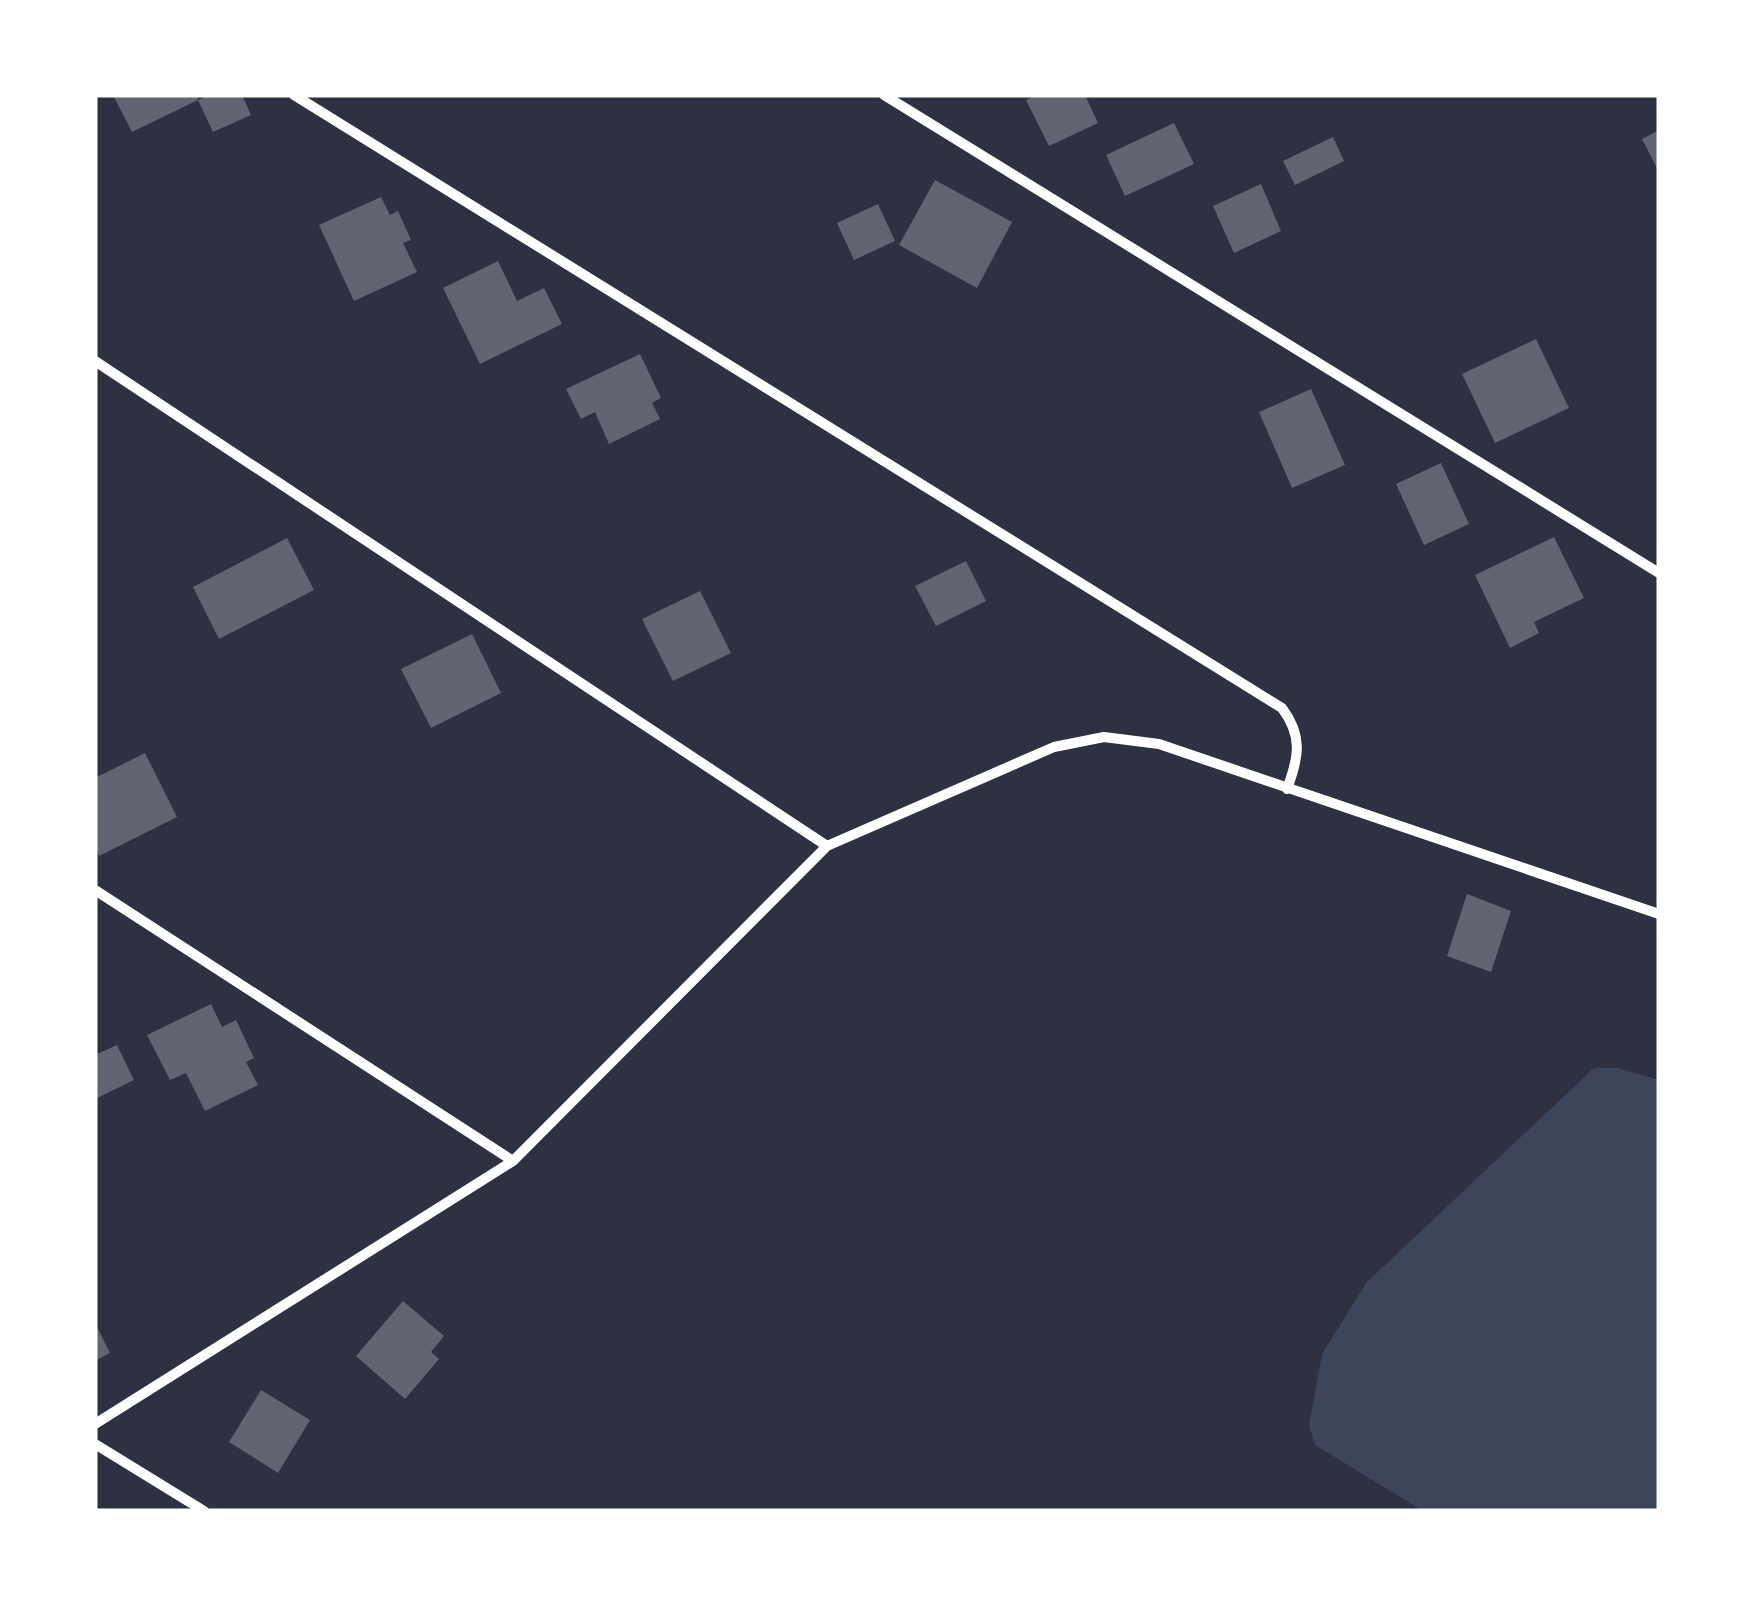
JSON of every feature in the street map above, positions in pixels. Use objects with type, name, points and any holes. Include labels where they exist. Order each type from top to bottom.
[{"type":"street","points":[[294,95],[1282,708],[1295,725],[1299,748],[1287,789]]},
{"type":"street","points":[[884,95],[1659,572]]},
{"type":"street","points":[[95,361],[827,846]]},
{"type":"street","points":[[95,1424],[513,1161],[827,846],[1054,746],[1130,738],[1159,744],[1659,914]]},
{"type":"street","points":[[95,890],[513,1161]]},
{"type":"street","points":[[95,1444],[204,1511]]},
{"type":"shaded area","points":[[1594,1068],[1618,1068],[1659,1080],[1659,1511],[1423,1511],[1315,1445],[1309,1425],[1322,1354],[1366,1283]]},
{"type":"building","points":[[113,95],[196,95],[198,100],[132,132]]},
{"type":"building","points":[[209,95],[242,95],[251,115],[213,132],[198,100]]},
{"type":"building","points":[[1036,95],[1085,95],[1098,123],[1049,146],[1026,100]]},
{"type":"building","points":[[1174,123],[1194,164],[1125,196],[1106,155]]},
{"type":"building","points":[[1659,130],[1659,172],[1642,139]]},
{"type":"building","points":[[1333,137],[1344,161],[1295,185],[1283,161]]},
{"type":"building","points":[[935,180],[1012,222],[977,288],[899,245]]},
{"type":"building","points":[[1261,184],[1281,231],[1234,253],[1213,206]]},
{"type":"building","points":[[381,197],[390,215],[398,211],[411,240],[403,243],[417,272],[354,301],[319,225]]},
{"type":"building","points":[[878,204],[895,241],[854,260],[837,223]]},
{"type":"building","points":[[498,261],[517,301],[544,288],[562,324],[480,364],[443,288]]},
{"type":"building","points":[[1536,339],[1569,408],[1495,443],[1462,374]]},
{"type":"building","points":[[640,354],[661,398],[652,403],[660,419],[609,444],[595,412],[581,419],[566,389]]},
{"type":"building","points":[[1311,389],[1345,465],[1292,488],[1259,412]]},
{"type":"building","points":[[1441,463],[1469,524],[1424,545],[1396,484]]},
{"type":"building","points":[[1554,537],[1584,598],[1534,622],[1539,633],[1510,648],[1475,575]]},
{"type":"building","points":[[287,538],[314,590],[219,639],[193,587]]},
{"type":"building","points":[[966,561],[986,601],[936,626],[915,586]]},
{"type":"building","points":[[700,591],[731,653],[673,681],[642,619]]},
{"type":"building","points":[[472,634],[501,693],[431,728],[401,669]]},
{"type":"building","points":[[145,753],[177,817],[99,856],[95,847],[95,778]]},
{"type":"building","points":[[1467,894],[1511,911],[1491,972],[1447,956]]},
{"type":"building","points":[[211,1004],[222,1027],[236,1020],[254,1058],[246,1062],[258,1085],[205,1111],[186,1073],[170,1080],[147,1035]]},
{"type":"building","points":[[117,1045],[134,1080],[95,1099],[95,1055]]},
{"type":"building","points":[[403,1301],[444,1336],[431,1352],[439,1359],[405,1399],[356,1356]]},
{"type":"building","points":[[95,1323],[110,1353],[95,1361]]},
{"type":"building","points":[[261,1390],[310,1420],[278,1473],[229,1442]]}]
